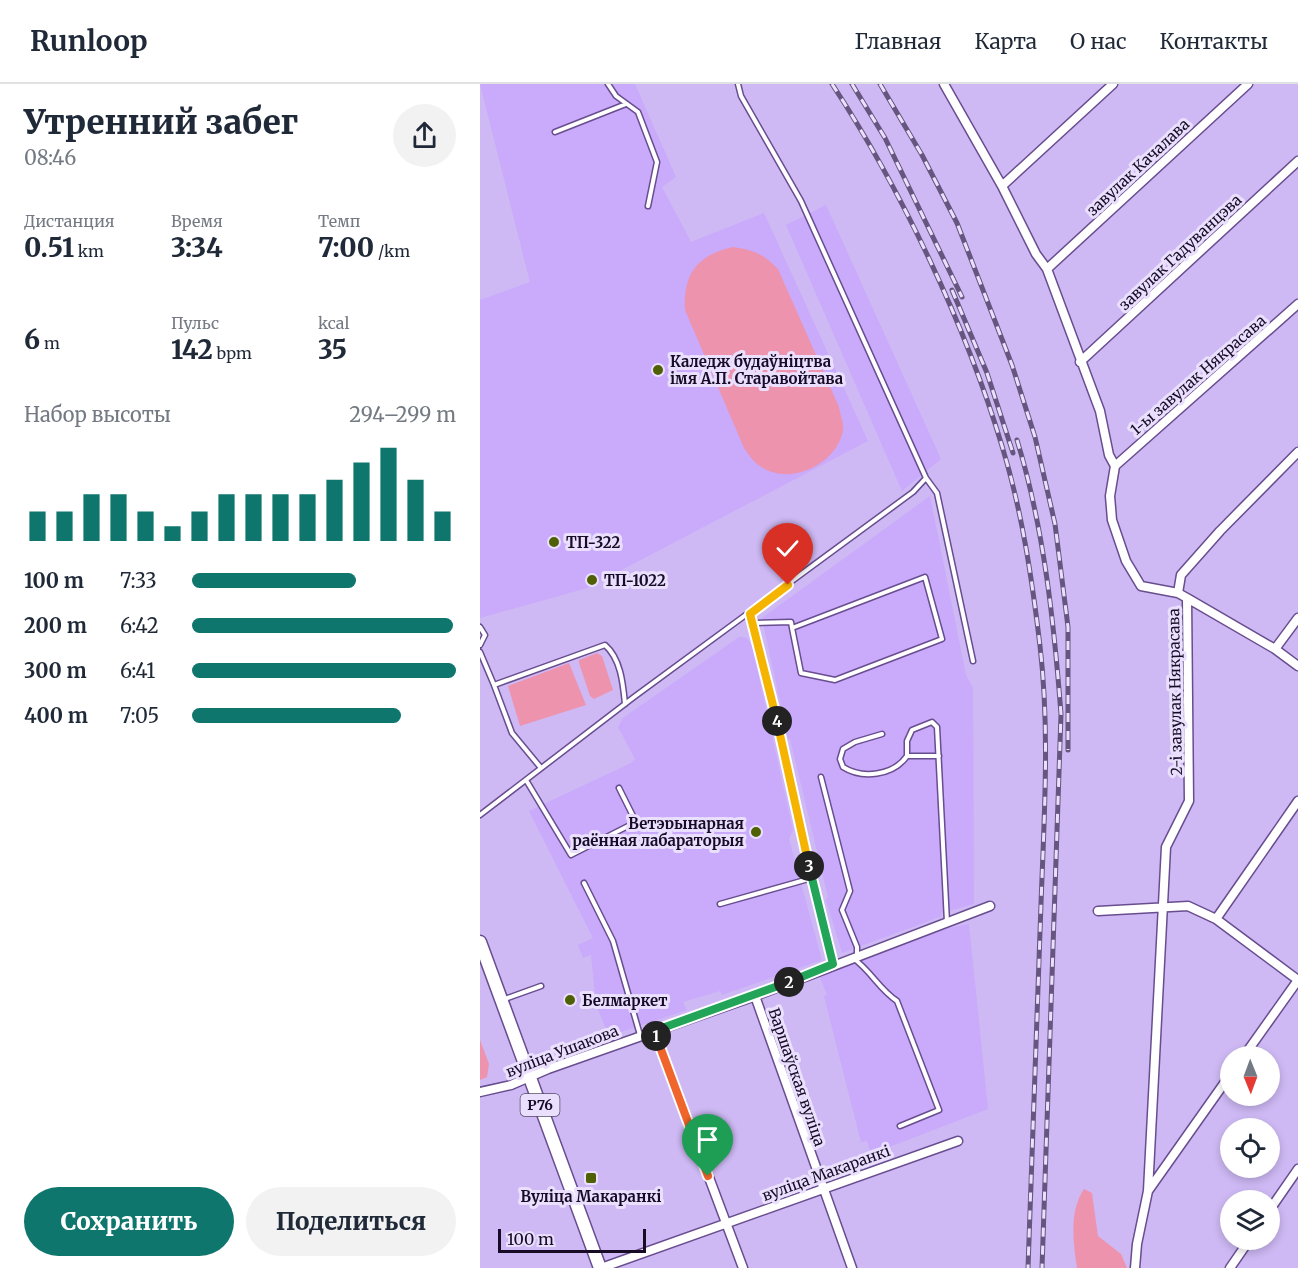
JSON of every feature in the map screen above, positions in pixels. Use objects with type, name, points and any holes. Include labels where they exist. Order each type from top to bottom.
[{"type":"main road","name":"Р76","points":[[480,942],[600,1268]]},
{"type":"street","points":[[1002,186],[1113,84]]},
{"type":"street","name":"завулак Качалава","points":[[1047,269],[1248,84]]},
{"type":"street","points":[[948,86],[1036,255],[1047,269],[1100,411],[1109,455],[1115,466],[1110,496],[1112,520],[1126,561],[1141,586],[1178,593]]},
{"type":"street","name":"завулак Гадуванцэва","points":[[1080,362],[1298,161]]},
{"type":"street","name":"1-ы завулак Някрасава","points":[[1115,466],[1298,304]]},
{"type":"street","name":"2-і завулак Някрасава","points":[[1148,1191],[1166,847],[1189,801],[1187,598],[1178,593],[1182,575],[1220,531],[1298,452]]},
{"type":"street","points":[[1187,598],[1275,649],[1298,666]]},
{"type":"street","points":[[1275,649],[1298,618]]},
{"type":"street","points":[[1216,919],[1298,801]]},
{"type":"street","name":"вуліца Ушакова","points":[[480,1092],[531,1078],[548,1069],[755,996],[833,964],[990,906]]},
{"type":"street","points":[[1098,911],[1188,906],[1216,919],[1298,980],[1251,1046]]},
{"type":"street","name":"Варшаўская вуліца","points":[[755,996],[852,1268]]},
{"type":"street","points":[[654,1031],[742,1268]]},
{"type":"street","points":[[1136,1268],[1137,1244],[1148,1191],[1220,1090]]},
{"type":"street","name":"вуліца Макаранкі","points":[[600,1268],[958,1141]]},
{"type":"street","points":[[1280,1195],[1298,1169]]},
{"type":"street","points":[[1230,1268],[1242,1250]]},
{"type":"lane","points":[[608,84],[616,96],[638,111],[657,162],[648,206]]},
{"type":"lane","points":[[738,84],[741,96],[801,201],[926,478],[937,493],[974,661]]},
{"type":"lane","points":[[555,132],[627,104]]},
{"type":"lane","points":[[480,815],[625,704],[913,492],[926,478]]},
{"type":"lane","points":[[752,623],[791,622],[792,628],[801,673],[835,680],[942,639],[925,577],[792,628]]},
{"type":"lane","points":[[750,614],[833,964]]},
{"type":"lane","points":[[480,627],[485,635],[480,645]]},
{"type":"lane","points":[[494,685],[599,645],[605,645],[612,650],[622,676],[625,704]]},
{"type":"lane","points":[[480,652],[512,733],[541,768]]},
{"type":"lane","points":[[882,734],[855,742],[843,749],[840,759],[843,767],[853,774],[871,774],[896,767],[907,756],[907,741],[912,730],[932,722],[937,727],[947,922]]},
{"type":"lane","points":[[907,756],[939,756]]},
{"type":"lane","points":[[821,777],[850,891],[842,910],[857,947],[855,957],[883,992],[897,1002],[939,1110],[900,1126]]},
{"type":"lane","points":[[526,780],[571,855],[636,822],[620,788]]},
{"type":"lane","points":[[720,904],[812,878]]},
{"type":"lane","points":[[584,883],[613,941],[641,1036]]},
{"type":"lane","points":[[502,1000],[541,986]]},
{"type":"shaded area","name":"Каледж будаўніцтва імя А.П. Старавойтава","points":[[480,84],[635,84],[676,177],[662,187],[691,242],[764,213],[868,441],[587,588],[480,618],[480,300],[530,282]]},
{"type":"shaded area","points":[[826,205],[941,459],[902,491],[786,225]]},
{"type":"shaded area","points":[[733,247],[758,254],[778,269],[839,407],[843,430],[839,443],[831,454],[808,470],[781,474],[768,471],[751,458],[744,448],[685,310],[687,286],[695,268],[710,255]]},
{"type":"shaded area","points":[[930,496],[966,675],[973,688],[974,904],[941,913],[942,916],[842,953],[826,900],[828,897],[790,739],[788,739],[762,618]]},
{"type":"shaded area","points":[[739,637],[747,638],[752,646],[793,830],[789,839],[822,960],[722,995],[720,991],[683,1002],[687,1010],[609,1036],[596,1005],[591,955],[583,958],[578,945],[593,938],[529,811],[631,763],[635,759],[618,727],[623,718]]},
{"type":"shaded area","points":[[597,653],[602,656],[613,690],[594,699],[590,696],[579,660]]},
{"type":"shaded area","points":[[569,663],[586,705],[520,726],[508,686]]},
{"type":"shaded area","points":[[969,924],[988,1109],[871,1154],[867,1141],[861,1142],[824,996],[827,995],[819,975],[877,955],[934,931]]},
{"type":"shaded area","points":[[480,1040],[489,1064],[487,1077],[480,1080]]},
{"type":"shaded area","points":[[1084,1189],[1092,1193],[1098,1236],[1121,1254],[1127,1268],[1077,1268],[1074,1217]]},
{"type":"railway","points":[[832,84],[883,168],[951,306],[1002,446],[1021,520],[1030,570],[1043,678],[1046,743],[1028,1268]]},
{"type":"railway","points":[[852,84],[885,138],[962,297]]},
{"type":"railway","points":[[880,84],[922,155],[957,223],[1012,365],[1035,437],[1055,524],[1068,627],[1068,750]]},
{"type":"railway","points":[[952,290],[987,373],[1013,453]]},
{"type":"railway","points":[[1017,440],[1041,541],[1055,645],[1061,714],[1042,1268]]},
{"type":"place","name":"Каледж будаўніцтва імя А.П. Старавойтава","points":[[658,370]]},
{"type":"place","name":"ТП-322","points":[[554,542]]},
{"type":"place","name":"ТП-1022","points":[[592,580]]},
{"type":"place","name":"Ветэрынарная раённая лабараторыя","points":[[756,832]]},
{"type":"place","name":"Белмаркет","points":[[570,1000]]},
{"type":"place","name":"Вуліца Макаранкі","points":[[591,1178]]},
{"type":"route","points":[[708,1176],[654,1031],[755,996],[833,964],[750,614],[788,585]]}]
